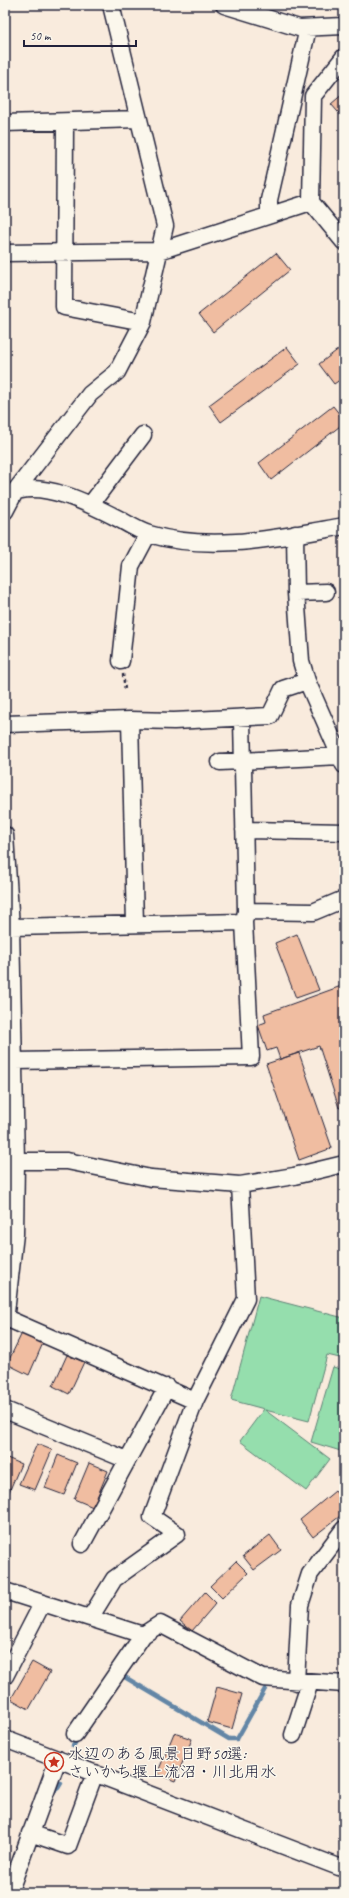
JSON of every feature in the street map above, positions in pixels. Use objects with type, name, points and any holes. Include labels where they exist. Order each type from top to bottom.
[{"type":"street","points":[[5,512],[11,493],[90,394],[117,372],[143,322],[165,226],[111,5]]},
{"type":"street","points":[[224,5],[292,27],[308,28],[344,26]]},
{"type":"street","points":[[268,215],[269,200],[308,28]]},
{"type":"street","points":[[344,57],[313,96],[311,202],[344,242]]},
{"type":"street","points":[[5,123],[139,119]]},
{"type":"street","points":[[65,122],[64,307],[143,322]]},
{"type":"street","points":[[5,253],[159,251],[311,202]]},
{"type":"street","points":[[91,504],[143,435]]},
{"type":"street","points":[[11,493],[36,489],[54,492],[91,504],[148,534],[182,540],[226,544],[344,526]]},
{"type":"street","points":[[121,661],[131,566],[148,534]]},
{"type":"street","points":[[220,762],[342,760],[307,681],[301,660],[296,593],[295,534]]},
{"type":"street","points":[[296,593],[326,592]]},
{"type":"street","points":[[5,724],[130,720],[174,721],[242,719],[270,716],[283,689],[307,681]]},
{"type":"street","points":[[15,1061],[251,1057],[245,917],[242,719]]},
{"type":"street","points":[[130,720],[135,924]]},
{"type":"street","points":[[244,830],[344,832]]},
{"type":"street","points":[[5,835],[12,927],[15,1061],[11,1161],[15,1234],[6,1319],[167,1387],[195,1401]]},
{"type":"street","points":[[12,927],[135,924],[313,912],[344,899]]},
{"type":"street","points":[[11,1161],[67,1161],[151,1178],[240,1185],[294,1176],[344,1164]]},
{"type":"street","points":[[90,1618],[114,1579],[176,1534],[152,1517],[195,1401],[246,1299],[240,1185]]},
{"type":"street","points":[[82,1544],[167,1387]]},
{"type":"street","points":[[5,1410],[127,1460]]},
{"type":"street","points":[[294,1734],[303,1682],[300,1605],[310,1574],[344,1529]]},
{"type":"street","points":[[5,1591],[143,1635]]},
{"type":"street","points":[[5,1676],[42,1604]]},
{"type":"street","points":[[75,1734],[143,1635],[160,1624],[263,1678],[344,1684]]},
{"type":"street","points":[[5,1739],[344,1869]]},
{"type":"street","points":[[9,1893],[58,1759]]},
{"type":"street","points":[[30,1833],[68,1846],[95,1773]]},
{"type":"green space","points":[[259,1296],[344,1318],[344,1359],[327,1355],[309,1421],[265,1410],[330,1459],[306,1491],[240,1441],[264,1409],[231,1400]]},
{"type":"green space","points":[[333,1367],[344,1370],[344,1452],[311,1442]]},
{"type":"building","points":[[344,93],[344,119],[331,104]]},
{"type":"building","points":[[276,253],[290,270],[213,332],[199,314]]},
{"type":"building","points":[[344,345],[344,377],[334,384],[319,364]]},
{"type":"building","points":[[287,347],[300,364],[221,422],[209,405]]},
{"type":"building","points":[[333,406],[344,420],[344,423],[271,480],[259,463]]},
{"type":"building","points":[[297,934],[319,990],[296,998],[275,943]]},
{"type":"building","points":[[344,985],[344,1106],[339,1108],[319,1046],[280,1059],[276,1048],[267,1051],[258,1025],[266,1022],[264,1014]]},
{"type":"building","points":[[299,1053],[332,1148],[299,1160],[266,1064]]},
{"type":"building","points":[[22,1333],[43,1343],[29,1375],[7,1364]]},
{"type":"building","points":[[67,1355],[84,1362],[69,1394],[53,1386]]},
{"type":"building","points":[[37,1444],[52,1450],[35,1490],[19,1484]]},
{"type":"building","points":[[58,1455],[77,1463],[64,1495],[45,1488]]},
{"type":"building","points":[[5,1457],[21,1464],[6,1499],[5,1499]]},
{"type":"building","points":[[89,1463],[108,1471],[93,1507],[74,1499]]},
{"type":"building","points":[[335,1491],[344,1502],[344,1513],[313,1537],[300,1520]]},
{"type":"building","points":[[270,1535],[281,1550],[254,1570],[243,1556]]},
{"type":"building","points":[[236,1561],[248,1573],[222,1598],[210,1586]]},
{"type":"building","points":[[205,1592],[216,1603],[192,1631],[180,1621]]},
{"type":"building","points":[[32,1662],[50,1672],[29,1709],[11,1699]]},
{"type":"building","points":[[217,1687],[242,1694],[232,1729],[207,1722]]},
{"type":"building","points":[[174,1733],[192,1739],[175,1781],[157,1774]]},
{"type":"waterway","points":[[120,1679],[123,1676],[229,1739],[237,1739],[265,1689]]},
{"type":"waterway","points":[[73,1746],[79,1737]]},
{"type":"waterway","points":[[50,1794],[58,1788],[61,1783]]},
{"type":"place","name":"水辺のある風景日野50選: さいかち堰上流沼・川北用水","points":[[54,1762]]}]
